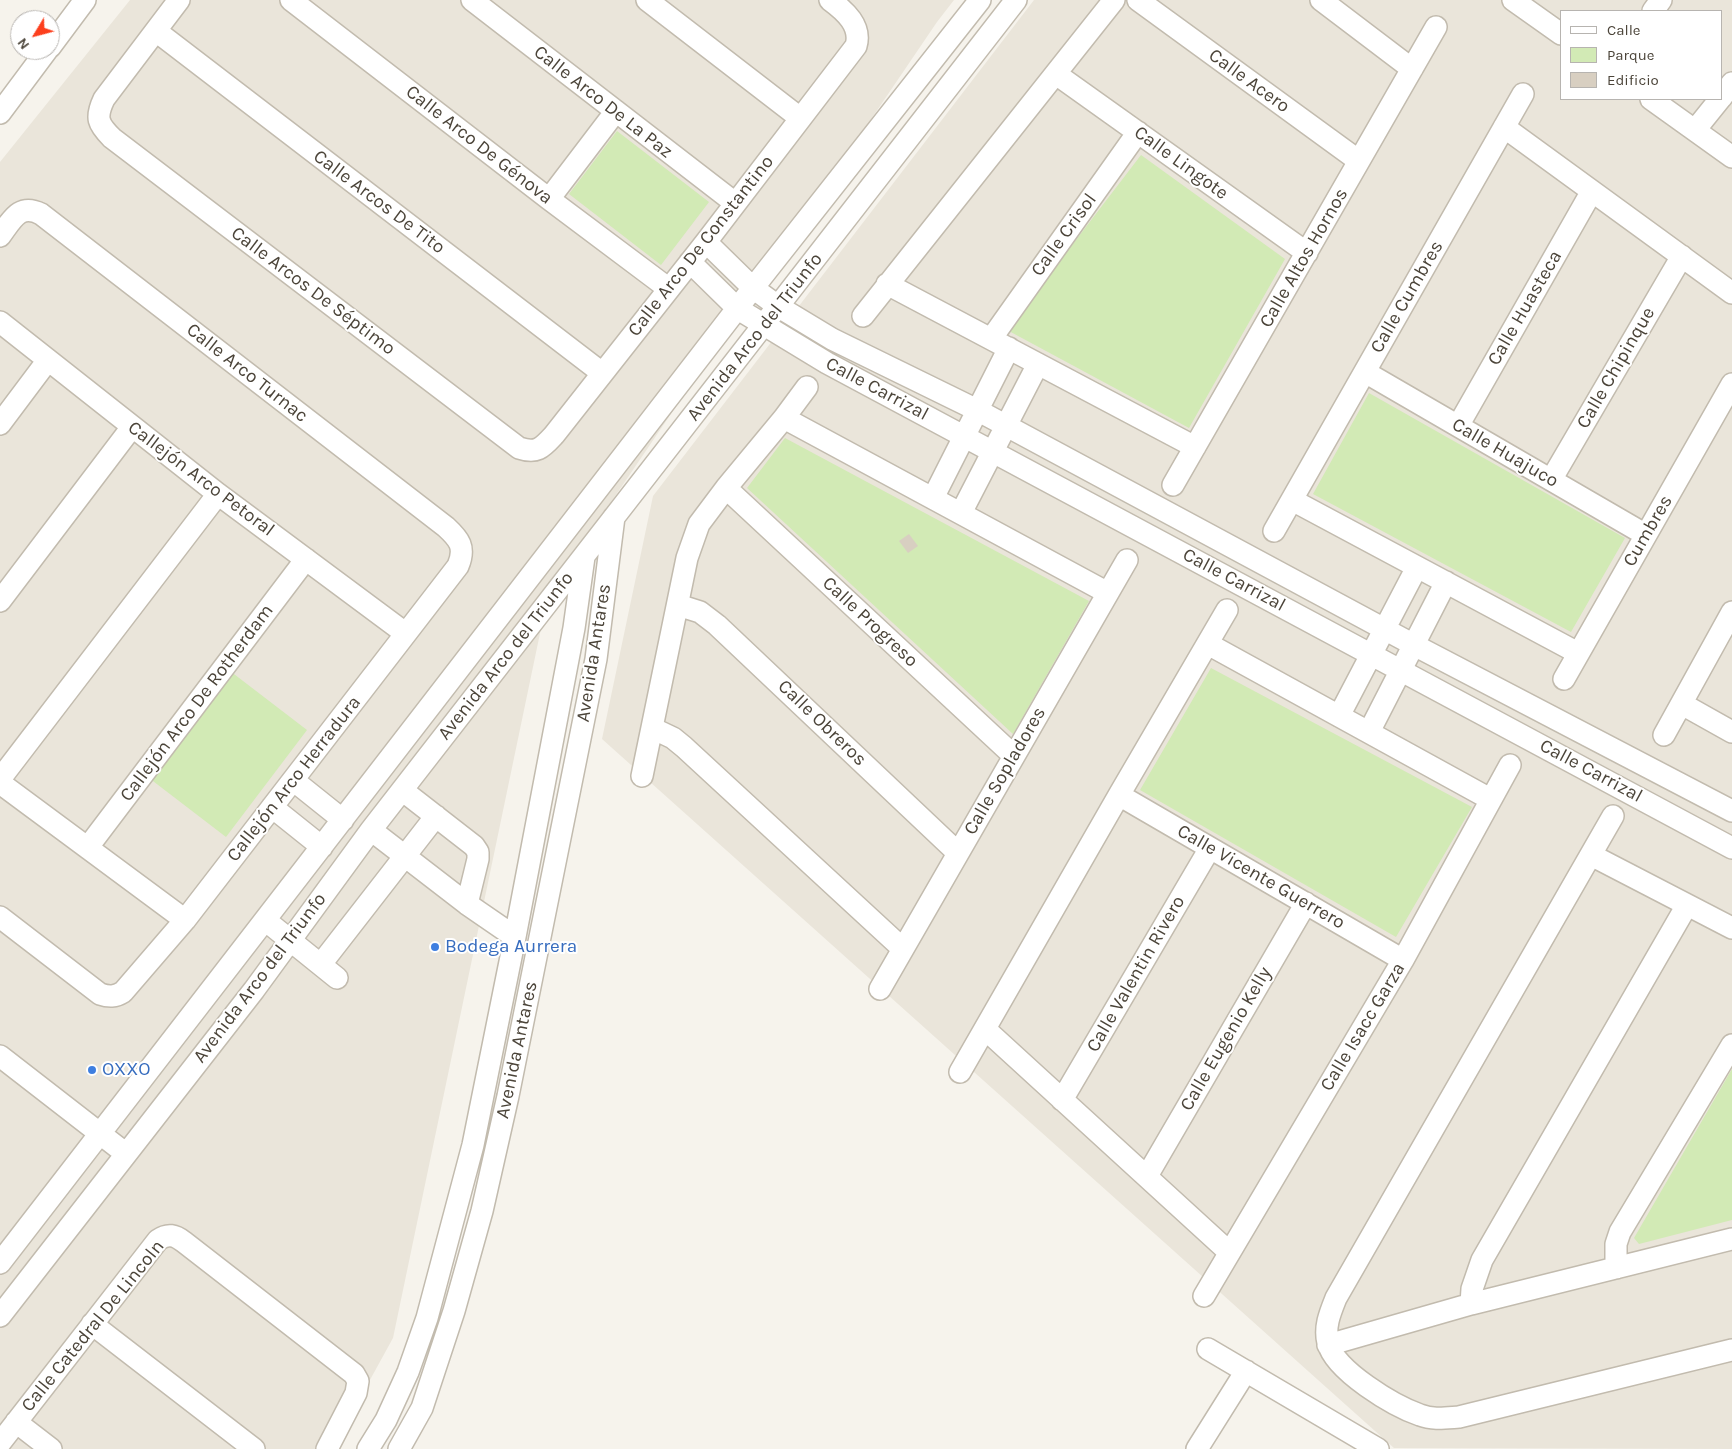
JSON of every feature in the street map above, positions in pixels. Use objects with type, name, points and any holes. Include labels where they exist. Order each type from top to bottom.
[{"type":"street","points":[[60,33],[85,0]]},
{"type":"street","points":[[156,31],[179,0]]},
{"type":"street","name":"Calle Arco De Génova","points":[[291,0],[669,289]]},
{"type":"street","name":"Calle Arco De La Paz","points":[[472,0],[735,203]]},
{"type":"street","points":[[647,0],[800,118]]},
{"type":"street","name":"Calle Arco De Constantino","points":[[534,451],[544,445],[554,435],[706,242],[856,46],[858,34],[846,14],[830,0]]},
{"type":"street","name":"Avenida Arco del Triunfo","points":[[0,1264],[753,288],[980,0]]},
{"type":"street","name":"Avenida Arco del Triunfo","points":[[0,1316],[254,990],[371,830],[1016,0]]},
{"type":"street","points":[[863,316],[1114,0]]},
{"type":"street","name":"Calle Acero","points":[[1138,0],[1359,161]]},
{"type":"street","points":[[1321,0],[1412,69]]},
{"type":"street","points":[[1519,2],[1560,33]]},
{"type":"street","name":"Calle Altos Hornos","points":[[1173,485],[1436,27]]},
{"type":"street","name":"Calle Arcos De Séptimo","points":[[156,31],[104,99],[99,110],[98,120],[104,130],[518,448],[534,451]]},
{"type":"street","name":"Calle Arcos De Tito","points":[[156,31],[602,373]]},
{"type":"street","points":[[0,113],[40,60]]},
{"type":"street","name":"Calle Lingote","points":[[1056,74],[1307,253]]},
{"type":"street","points":[[1722,96],[1732,83]]},
{"type":"street","name":"Calle Cumbres","points":[[1274,531],[1523,94]]},
{"type":"street","points":[[1652,100],[1732,157]]},
{"type":"street","points":[[1695,130],[1718,100]]},
{"type":"street","points":[[549,199],[616,111]]},
{"type":"street","points":[[1504,126],[1732,293]]},
{"type":"street","name":"Calle Crisol","points":[[933,498],[977,410],[1000,344],[1138,132]]},
{"type":"street","name":"Calle Huasteca","points":[[1458,426],[1592,191]]},
{"type":"street","name":"Calle Arco Turnac","points":[[0,236],[19,213],[32,210],[41,214],[446,527],[462,546]]},
{"type":"street","name":"Calle Carrizal","points":[[706,242],[753,288],[779,307],[832,339],[977,410],[1414,645],[1732,811]]},
{"type":"street","name":"Calle Chipinque","points":[[1551,480],[1682,256]]},
{"type":"street","name":"Calle Carrizal","points":[[690,262],[738,308],[827,363],[1732,848]]},
{"type":"street","points":[[887,284],[1195,447]]},
{"type":"street","name":"Callejón Arco Petoral","points":[[0,322],[218,494],[405,633]]},
{"type":"street","points":[[0,424],[48,360]]},
{"type":"street","points":[[961,513],[1038,364]]},
{"type":"street","name":"Calle Huajuco","points":[[1365,372],[1646,535]]},
{"type":"street","name":"Cumbres","points":[[1564,679],[1732,384]]},
{"type":"street","points":[[642,776],[686,558],[699,524],[807,387]]},
{"type":"street","points":[[784,418],[1108,593]]},
{"type":"street","points":[[0,601],[132,427]]},
{"type":"street","name":"Avenida Antares","points":[[398,1449],[422,1408],[454,1311],[484,1202],[508,1096],[596,659],[620,462]]},
{"type":"street","name":"Calle Progreso","points":[[726,488],[1014,756]]},
{"type":"street","points":[[0,778],[218,494]]},
{"type":"street","points":[[1292,500],[1578,653]]},
{"type":"street","name":"Avenida Antares","points":[[368,1449],[386,1420],[428,1318],[473,1145],[516,937],[574,628],[589,502]]},
{"type":"street","name":"Callejón Arco Herradura","points":[[0,917],[100,994],[109,997],[116,996],[128,988],[185,920],[458,566],[462,557],[462,546]]},
{"type":"street","name":"Callejón Arco De Rotherdam","points":[[88,847],[306,559]]},
{"type":"street","name":"Calle Sopladores","points":[[880,989],[1127,560]]},
{"type":"street","points":[[1339,716],[1416,567]]},
{"type":"street","points":[[1369,732],[1446,582]]},
{"type":"street","name":"Calle Obreros","points":[[678,605],[700,612],[717,625],[958,853]]},
{"type":"street","points":[[960,1072],[1227,610]]},
{"type":"street","points":[[1664,735],[1732,612]]},
{"type":"street","points":[[1208,644],[1490,799]]},
{"type":"street","points":[[1682,704],[1732,732]]},
{"type":"street","points":[[652,728],[673,738],[684,747],[903,949]]},
{"type":"street","name":"Calle Isacc Garza","points":[[1204,1296],[1403,960],[1510,765]]},
{"type":"street","points":[[294,780],[343,820]]},
{"type":"street","points":[[0,783],[185,920]]},
{"type":"street","points":[[402,790],[474,846],[478,852],[467,904]]},
{"type":"street","name":"Calle Vicente Guerrero","points":[[1119,795],[1403,960]]},
{"type":"street","points":[[272,807],[322,846]]},
{"type":"street","points":[[320,964],[436,816]]},
{"type":"street","points":[[1613,816],[1336,1298],[1328,1317],[1326,1331],[1328,1345],[1337,1360],[1350,1374],[1372,1389],[1399,1406],[1421,1416],[1438,1419],[1459,1417],[1732,1350]]},
{"type":"street","points":[[371,830],[467,904],[516,937]]},
{"type":"street","name":"Calle Valentin Rivero","points":[[1062,1100],[1210,848]]},
{"type":"street","points":[[1591,855],[1732,928]]},
{"type":"street","name":"Calle Eugenio Kelly","points":[[1146,1176],[1306,902]]},
{"type":"street","points":[[1471,1304],[1474,1277],[1482,1260],[1687,905]]},
{"type":"street","points":[[265,920],[336,978]]},
{"type":"street","points":[[985,1029],[1230,1252]]},
{"type":"street","points":[[1616,1268],[1616,1244],[1620,1232],[1732,1045]]},
{"type":"street","points":[[0,1056],[126,1153]]},
{"type":"street","name":"Calle Catedral De Lincoln","points":[[0,1443],[158,1240],[168,1235],[176,1236],[349,1368],[358,1381],[356,1393],[327,1449]]},
{"type":"street","points":[[1328,1345],[1471,1304],[1732,1239]]},
{"type":"street","points":[[92,1324],[254,1449]]},
{"type":"street","points":[[1208,1349],[1378,1449]]},
{"type":"street","points":[[1196,1449],[1246,1371]]},
{"type":"street","points":[[16,1422],[51,1449]]},
{"type":"shaded area","points":[[130,0],[954,0],[937,22],[548,595],[393,1338],[332,1449],[0,1449],[0,162]]},
{"type":"shaded area","points":[[1034,0],[1732,0],[1732,1449],[1394,1448],[602,739],[653,496]]},
{"type":"green space","points":[[617,131],[709,202],[661,265],[569,194]]},
{"type":"green space","points":[[1141,155],[1285,259],[1189,428],[1007,330]]},
{"type":"green space","points":[[1369,393],[1625,538],[1571,632],[1313,494]]},
{"type":"green space","points":[[785,438],[1089,601],[1013,734],[747,488]]},
{"type":"green space","points":[[1211,668],[1472,807],[1396,937],[1140,790]]},
{"type":"green space","points":[[230,671],[307,730],[226,837],[149,778]]},
{"type":"green space","points":[[1732,1069],[1732,1220],[1639,1244],[1634,1238]]},
{"type":"building","points":[[909,534],[918,546],[908,553],[899,541]]},
{"type":"place","name":"Bodega Aurrera","points":[[435,947]]},
{"type":"place","name":"OXXO","points":[[92,1070]]}]
